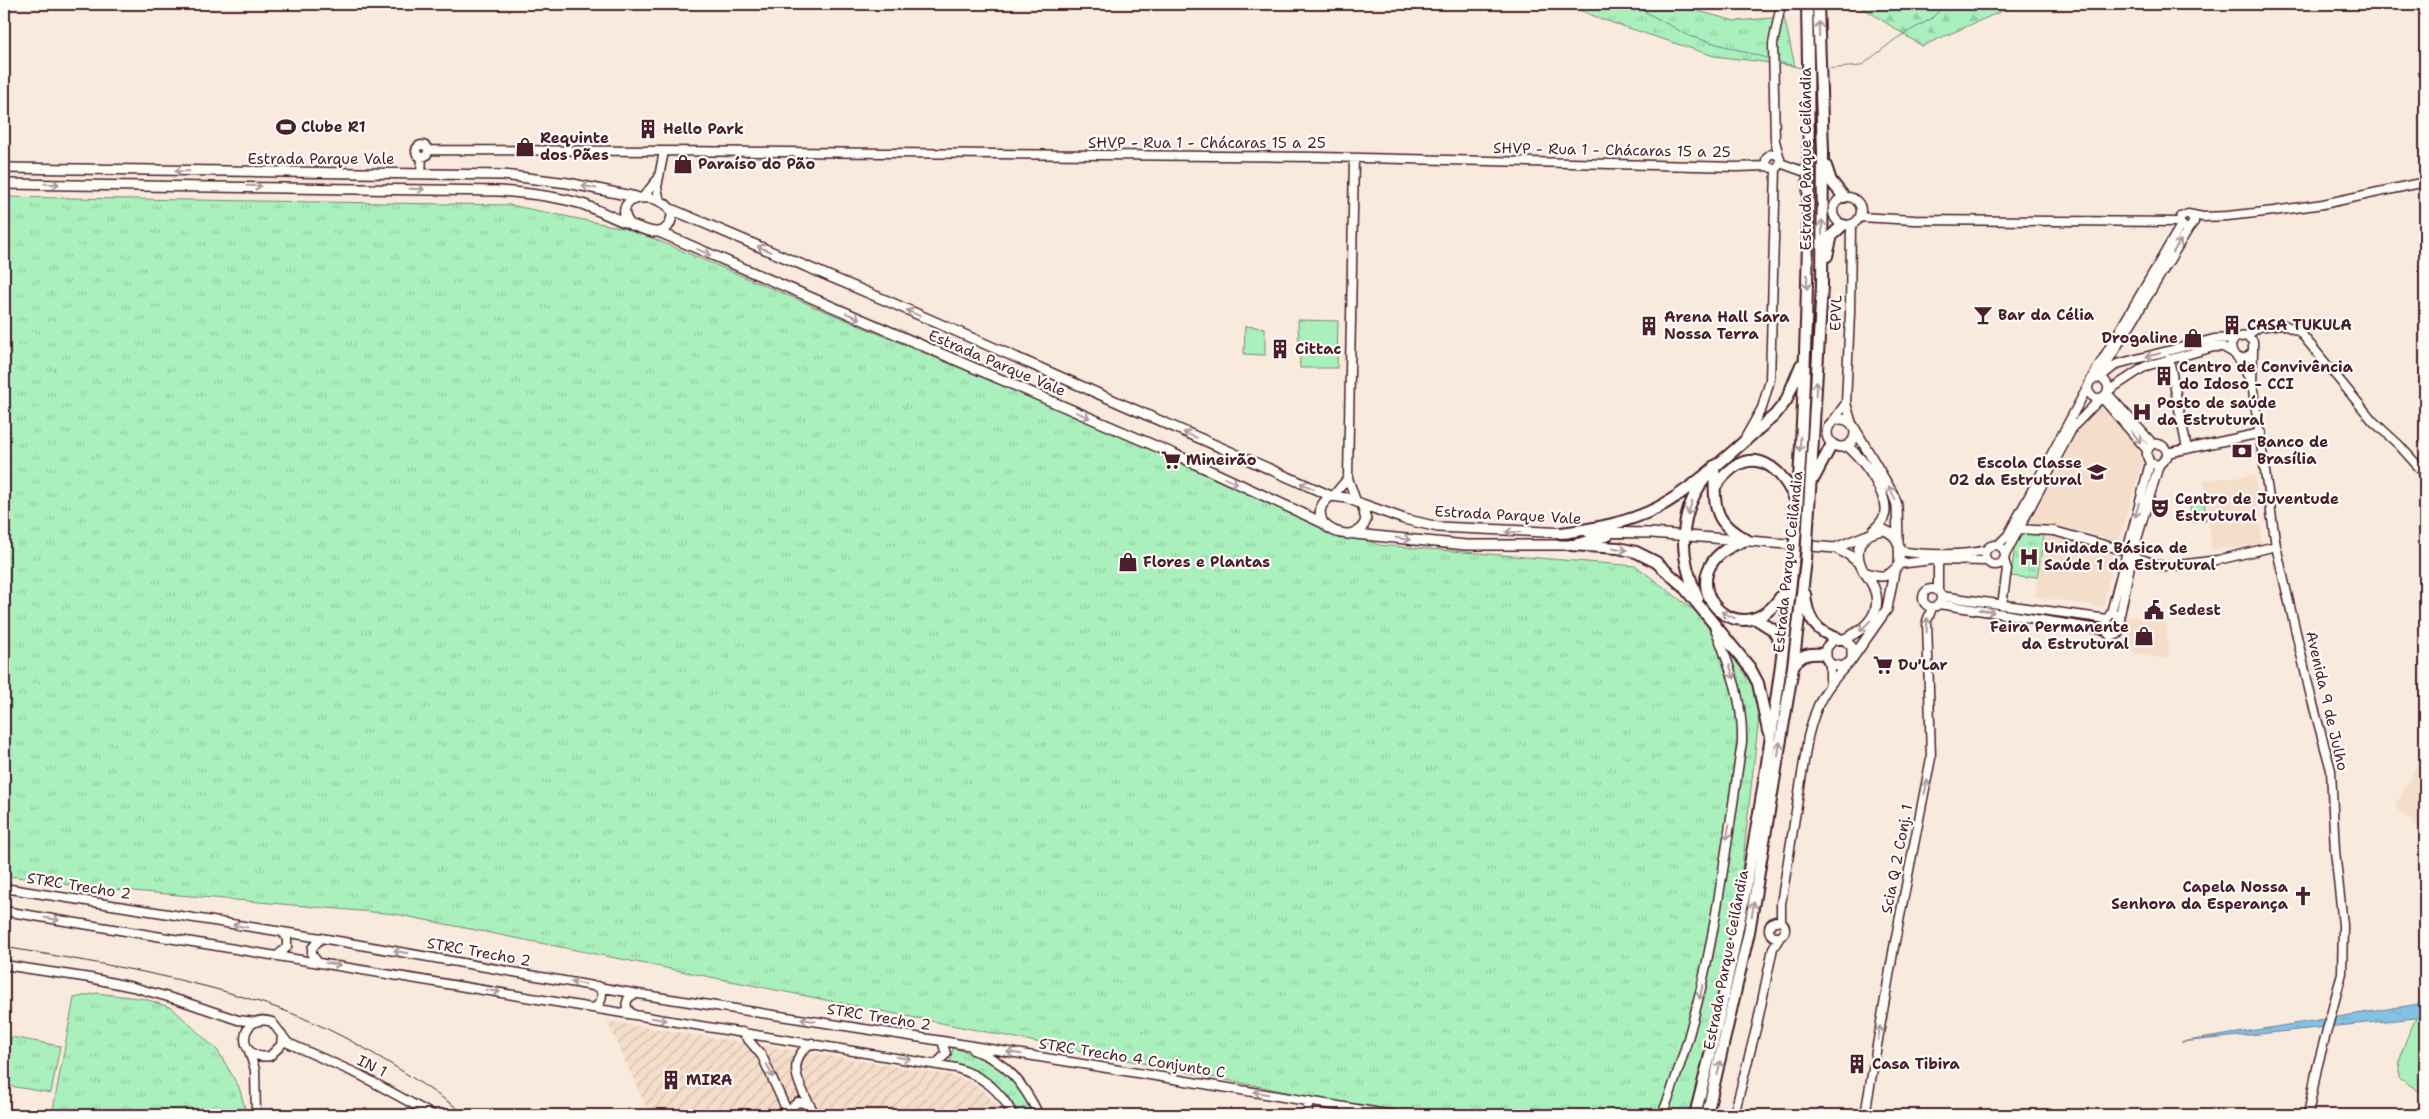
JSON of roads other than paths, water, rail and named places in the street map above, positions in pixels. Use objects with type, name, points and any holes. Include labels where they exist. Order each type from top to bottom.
[{"type":"highway","name":"Estrada Parque Ceilândia","points":[[1696,1115],[1740,918],[1770,746],[1793,564],[1807,345],[1809,76],[1807,4]]},
{"type":"highway","name":"Estrada Parque Ceilândia","points":[[1707,1115],[1750,932],[1792,667],[1806,560],[1822,286],[1823,150],[1818,4]]},
{"type":"highway","points":[[1823,150],[1831,181],[1844,197]]},
{"type":"highway","points":[[1822,286],[1832,235],[1847,225]]},
{"type":"highway","points":[[1561,533],[1622,522],[1651,511],[1675,497],[1774,416],[1786,401],[1798,376],[1807,345]]},
{"type":"highway","points":[[1811,484],[1832,444]]},
{"type":"highway","points":[[1715,487],[1730,468],[1739,463],[1756,461],[1770,466],[1784,477],[1798,504]]},
{"type":"highway","points":[[1714,466],[1714,499],[1720,519],[1735,534],[1747,540]]},
{"type":"highway","points":[[1714,466],[1699,485],[1682,535],[1683,552],[1691,583],[1715,626]]},
{"type":"highway","points":[[1747,540],[1731,545],[1714,558],[1708,573],[1706,586],[1712,603],[1723,614],[1738,620],[1756,619],[1777,605],[1791,579]]},
{"type":"highway","points":[[1571,545],[1618,548],[1636,552],[1656,562],[1683,586],[1750,668],[1758,683],[1770,746]]},
{"type":"highway","points":[[1804,579],[1810,618],[1823,633],[1841,639]]},
{"type":"highway","points":[[1756,619],[1772,629],[1782,644]]},
{"type":"highway","points":[[1792,667],[1799,657],[1807,653],[1825,654]]},
{"type":"main road","name":"Estrada Parque Vale","points":[[4,168],[205,172],[421,173],[522,178],[568,183],[639,197]]},
{"type":"main road","points":[[205,172],[209,177],[206,186]]},
{"type":"main road","name":"Estrada Parque Vale","points":[[4,184],[457,189],[531,193],[580,203],[629,223]]},
{"type":"main road","points":[[639,197],[660,202],[671,210],[671,222],[665,229],[659,232],[642,230],[629,223],[626,217],[626,210],[630,202],[639,197]]},
{"type":"main road","name":"Estrada Parque Vale","points":[[671,210],[892,303],[1332,496]]},
{"type":"main road","name":"Estrada Parque Vale","points":[[659,232],[1174,454],[1323,523]]},
{"type":"main road","points":[[1841,419],[1853,427],[1854,440],[1846,446],[1840,447],[1832,444],[1827,432],[1833,421],[1841,419]]},
{"type":"main road","name":"EPVL","points":[[1853,427],[1893,494],[1897,505],[1898,541]]},
{"type":"main road","points":[[1846,446],[1865,465],[1884,497],[1882,520],[1870,533],[1858,551],[1862,568],[1873,583],[1876,593],[1875,611],[1871,619],[1858,633],[1828,644],[1825,654],[1830,664],[1842,667],[1851,661],[1887,609],[1894,572],[1899,564],[1900,550],[1898,541],[1890,532],[1870,533]]},
{"type":"main road","points":[[1332,496],[1359,502],[1366,520],[1355,534],[1340,534],[1323,523],[1320,509],[1324,501],[1332,496]]},
{"type":"main road","name":"Estrada Parque Vale","points":[[1359,502],[1404,519],[1438,528],[1561,533],[1626,532],[1835,548],[1849,555],[1862,568]]},
{"type":"main road","name":"Estrada Parque Vale","points":[[1355,534],[1466,545],[1571,545],[1626,532]]},
{"type":"main road","name":"Estrada Parque Vale","points":[[1835,548],[1870,533]]},
{"type":"main road","points":[[1862,568],[1879,578],[1894,572]]},
{"type":"main road","points":[[1841,639],[1852,647],[1851,661]]},
{"type":"street","points":[[1739,446],[1757,420],[1770,380],[1779,163],[1775,141],[1773,44],[1781,4]]},
{"type":"street","points":[[1775,141],[1767,160],[1770,168],[1779,163]]},
{"type":"street","name":"SHVP - Rua 1 - Chácaras 15 a 25","points":[[421,173],[422,157],[426,155],[428,150],[1354,158],[1750,166],[1767,160]]},
{"type":"street","points":[[660,202],[657,192],[658,178],[664,151]]},
{"type":"street","points":[[1767,160],[1773,154],[1779,163],[1808,173]]},
{"type":"street","points":[[1354,158],[1348,478],[1359,502]]},
{"type":"street","points":[[639,197],[658,178]]},
{"type":"street","points":[[1860,217],[1860,203],[1853,197],[1844,197],[1836,202],[1833,211],[1836,220],[1847,225],[1860,217],[1914,220],[2186,221],[2203,217],[2228,216],[2299,207],[2425,182]]},
{"type":"street","points":[[2104,395],[2093,398],[2094,381],[2186,221]]},
{"type":"street","points":[[1900,550],[1914,553],[1976,553],[1986,550],[1993,545],[1998,545],[2008,535],[2186,221]]},
{"type":"street","name":"EPVL","points":[[1847,225],[1850,314],[1846,402],[1853,427]]},
{"type":"street","points":[[2250,338],[2259,327],[2282,324],[2300,332],[2373,421],[2399,445],[2425,474]]},
{"type":"street","points":[[2234,338],[2231,345],[2235,355]]},
{"type":"street","points":[[2094,381],[2117,364],[2214,339],[2250,338]]},
{"type":"street","points":[[1899,564],[1936,560],[1988,561],[1996,565],[2005,557],[2073,427],[2104,395],[2139,369],[2214,347],[2223,347],[2235,355],[2246,358],[2253,352],[2250,338]]},
{"type":"street","name":"Avenida 9 de Julho","points":[[2253,352],[2252,383],[2276,546],[2311,696],[2331,770],[2335,852],[2343,925],[2342,973],[2317,1068],[2308,1115]]},
{"type":"street","name":"Avenida 9 de Julho","points":[[2235,355],[2252,383]]},
{"type":"street","points":[[2169,359],[2187,449]]},
{"type":"street","points":[[2107,360],[2117,364]]},
{"type":"street","points":[[2094,381],[2107,382],[2104,395]]},
{"type":"street","points":[[2104,395],[2150,447]]},
{"type":"street","points":[[1833,421],[1846,402]]},
{"type":"street","points":[[2167,453],[2260,433]]},
{"type":"street","points":[[2105,630],[2159,465],[2166,461],[2167,453],[2162,445],[2150,447]]},
{"type":"street","points":[[2150,447],[2146,457],[2150,462],[2159,465]]},
{"type":"street","points":[[1936,597],[2105,630],[2111,637],[2118,634],[2121,626],[2120,615],[2129,554],[2150,462]]},
{"type":"street","points":[[1332,496],[1348,478]]},
{"type":"street","points":[[2018,529],[2054,531],[2164,567],[2218,560],[2276,546]]},
{"type":"street","points":[[1998,545],[2004,550],[2007,569],[2002,605]]},
{"type":"street","points":[[1986,550],[1988,561]]},
{"type":"street","name":"Scia Q 2 Conj. 1","points":[[1865,1115],[1894,947],[1931,758],[1927,622],[1936,597],[1936,560]]},
{"type":"street","points":[[1936,597],[2109,616],[2120,615]]},
{"type":"street","points":[[1662,1115],[1693,1027],[1711,949],[1742,742],[1743,719],[1740,700],[1715,626]]},
{"type":"street","points":[[1776,936],[1769,927],[1777,922],[1781,904],[1808,737],[1818,701],[1830,684],[1851,661]]},
{"type":"street","points":[[1830,664],[1830,684]]},
{"type":"street","name":"STRC Trecho 2","points":[[4,888],[321,938],[638,994],[946,1041]]},
{"type":"street","points":[[4,911],[936,1064],[972,1073],[986,1081],[998,1092],[1014,1115]]},
{"type":"street","points":[[1734,1115],[1757,1025],[1776,936],[1784,930],[1777,922]]},
{"type":"street","points":[[278,956],[287,947],[286,939],[282,932]]},
{"type":"street","points":[[317,961],[312,955],[312,948],[321,938]]},
{"type":"street","points":[[4,965],[90,978],[132,987],[182,1000],[230,1018],[255,1022]]},
{"type":"street","points":[[594,1008],[602,1001],[602,995],[598,986]]},
{"type":"street","points":[[635,1015],[629,1012],[626,1003],[632,995],[638,994]]},
{"type":"street","points":[[230,1018],[240,1025],[254,1062],[256,1115]]},
{"type":"street","points":[[245,1040],[247,1030],[255,1022],[261,1020],[272,1022],[277,1025],[282,1036],[281,1045],[275,1053]]},
{"type":"street","points":[[742,1032],[762,1056],[789,1115]]},
{"type":"street","name":"IN 1","points":[[282,1036],[288,1043],[360,1075],[433,1115]]},
{"type":"street","points":[[936,1064],[946,1054],[946,1041],[986,1054],[1001,1062],[1017,1077],[1039,1115]]},
{"type":"street","name":"STRC Trecho 4 Conjunto C","points":[[946,1041],[1393,1115]]},
{"type":"street","points":[[812,1043],[798,1054],[795,1069],[814,1113]]},
{"type":"street","points":[[255,1080],[261,1059],[285,1048],[295,1046]]},
{"type":"street","points":[[249,1051],[264,1057]]},
{"type":"street","points":[[1307,1115],[1309,1100]]},
{"type":"street","points":[[789,1115],[792,1107],[798,1102],[806,1104],[814,1113]]},
{"type":"water","points":[[2425,1003],[2425,1017],[2181,1042]]},
{"type":"waterway","points":[[1631,4],[1689,36],[1770,59]]},
{"type":"waterway","points":[[1825,69],[1861,66],[1897,38],[1931,19],[1946,4]]},
{"type":"waterway","points":[[1776,61],[1804,69]]},
{"type":"railway","points":[[4,947],[143,972],[212,988],[280,1009],[353,1042],[423,1085],[467,1115]]},
{"type":"place","name":"Clube R1","points":[[286,127]]},
{"type":"place","name":"Hello Park","points":[[648,129]]},
{"type":"place","name":"Requinte dos Pães","points":[[525,147]]},
{"type":"place","name":"Paraíso do Pão","points":[[683,164]]},
{"type":"place","name":"Bar da Célia","points":[[1983,315]]},
{"type":"place","name":"CASA TUKULA","points":[[2232,325]]},
{"type":"place","name":"Arena Hall Sara Nossa Terra","points":[[1649,326]]},
{"type":"place","name":"Drogaline","points":[[2193,338]]},
{"type":"place","name":"Cittac","points":[[1280,349]]},
{"type":"place","name":"Centro de Convivência do Idoso - CCI","points":[[2164,376]]},
{"type":"place","name":"Posto de saúde da Estrutural","points":[[2142,412]]},
{"type":"place","name":"Banco de Brasília","points":[[2242,451]]},
{"type":"place","name":"Mineirão","points":[[1171,460]]},
{"type":"place","name":"Escola Classe 02 da Estrutural","points":[[2097,472]]},
{"type":"place","name":"Centro de Juventude Estrutural","points":[[2160,508]]},
{"type":"place","name":"Unidade Básica de Saúde 1 da Estrutural","points":[[2029,557]]},
{"type":"place","name":"Flores e Plantas","points":[[1128,562]]},
{"type":"place","name":"Sedest","points":[[2154,610]]},
{"type":"place","name":"Feira Permanente da Estrutural","points":[[2144,636]]},
{"type":"place","name":"Du'Lar","points":[[1883,665]]},
{"type":"place","name":"Capela Nossa Senhora da Esperança","points":[[2303,896]]},
{"type":"place","name":"Casa Tibira","points":[[1857,1064]]},
{"type":"place","name":"MIRA","points":[[671,1080]]}]
